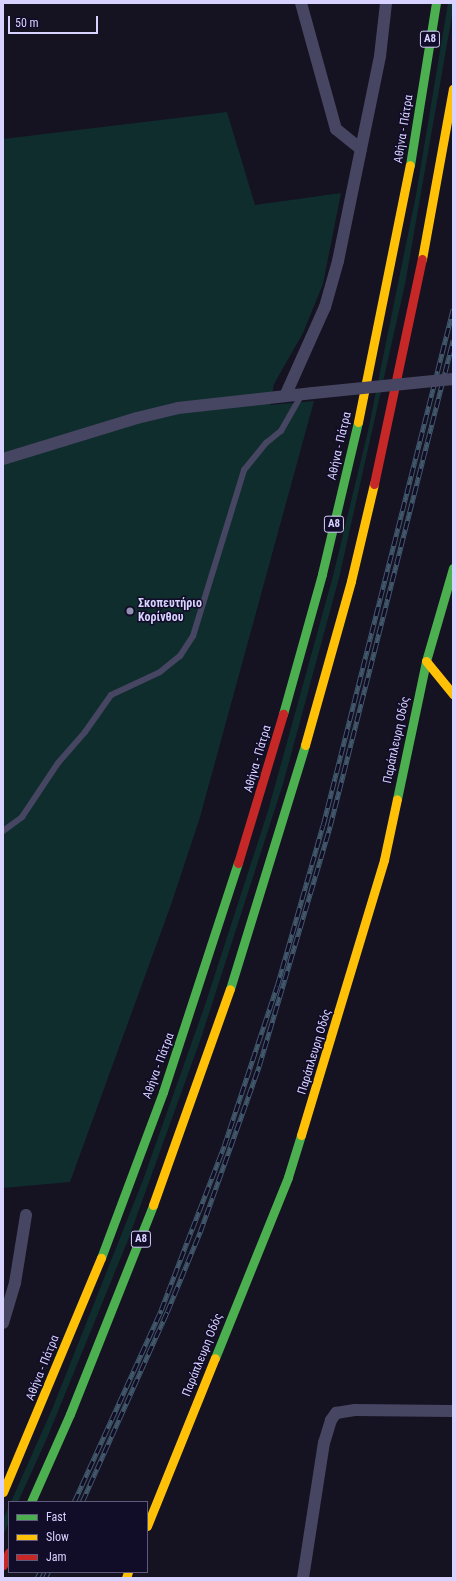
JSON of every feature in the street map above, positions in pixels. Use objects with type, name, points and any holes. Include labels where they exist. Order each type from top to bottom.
[{"type":"main road","name":"Αθήνα - Πάτρα","points":[[3,1492],[100,1261],[163,1092],[265,780],[322,574],[357,428],[405,192],[436,3]]},
{"type":"main road","name":"Α8","points":[[31,1501],[76,1400],[163,1180],[215,1036],[285,817],[351,581],[384,441],[423,257],[453,89]]},
{"type":"main road","name":"Παράπλευρη Οδός","points":[[148,1524],[288,1177],[384,860],[426,661],[453,568]]},
{"type":"main road","points":[[426,661],[453,694]]},
{"type":"main road","points":[[3,1565],[8,1554]]},
{"type":"street","points":[[301,3],[336,129],[361,149]]},
{"type":"street","points":[[286,394],[325,307],[338,261],[380,56],[386,3]]},
{"type":"street","points":[[3,459],[137,418],[178,408],[286,394],[453,379]]},
{"type":"street","points":[[3,1323],[15,1284],[26,1215]]},
{"type":"street","points":[[303,1578],[324,1443],[331,1420],[336,1413],[355,1410],[453,1411]]},
{"type":"lane","points":[[3,831],[22,817],[58,763],[85,732],[111,695],[160,672],[180,656],[193,636],[244,470],[266,442],[282,431],[307,393]]},
{"type":"green space","points":[[448,3],[453,3],[405,284],[339,578],[283,784],[201,1038],[128,1240],[47,1438],[18,1501],[11,1501],[53,1407],[143,1180],[205,1005],[268,811],[333,576],[368,431],[416,195]]},
{"type":"green space","name":"Σκοπευτήριο Κορίνθου","points":[[227,112],[255,205],[341,193],[323,284],[303,333],[274,384],[270,405],[314,401],[200,817],[172,902],[70,1182],[3,1188],[3,139]]},
{"type":"green space","points":[[8,1508],[8,1524],[3,1536],[3,1520]]},
{"type":"railway","points":[[74,1501],[161,1310],[224,1146],[277,986],[323,825],[453,309]]},
{"type":"railway","points":[[82,1501],[167,1312],[200,1232],[259,1066],[330,826],[453,340]]},
{"type":"railway","points":[[37,1578],[40,1573]]},
{"type":"railway","points":[[45,1578],[48,1573]]},
{"type":"traffic: fast","points":[[410,165],[436,3]]},
{"type":"traffic: fast","points":[[283,714],[322,574],[358,422]]},
{"type":"traffic: fast","points":[[397,799],[426,661],[453,568]]},
{"type":"traffic: fast","points":[[230,989],[305,745]]},
{"type":"traffic: fast","points":[[101,1258],[163,1092],[238,863]]},
{"type":"traffic: fast","points":[[215,1358],[288,1177],[301,1135]]},
{"type":"traffic: fast","points":[[31,1501],[70,1414],[153,1205]]},
{"type":"traffic: slow","points":[[422,259],[453,89]]},
{"type":"traffic: slow","points":[[358,422],[410,165]]},
{"type":"traffic: slow","points":[[305,745],[351,581],[374,484]]},
{"type":"traffic: slow","points":[[426,661],[453,694]]},
{"type":"traffic: slow","points":[[301,1135],[384,860],[397,799]]},
{"type":"traffic: slow","points":[[153,1205],[230,989]]},
{"type":"traffic: slow","points":[[3,1492],[101,1258]]},
{"type":"traffic: slow","points":[[148,1524],[215,1358]]},
{"type":"traffic: slow","points":[[126,1578],[128,1573]]},
{"type":"traffic: jam","points":[[374,484],[422,259]]},
{"type":"traffic: jam","points":[[238,863],[283,714]]},
{"type":"traffic: jam","points":[[3,1565],[8,1554]]},
{"type":"place","name":"Σκοπευτήριο Κορίνθου","points":[[130,611]]}]
